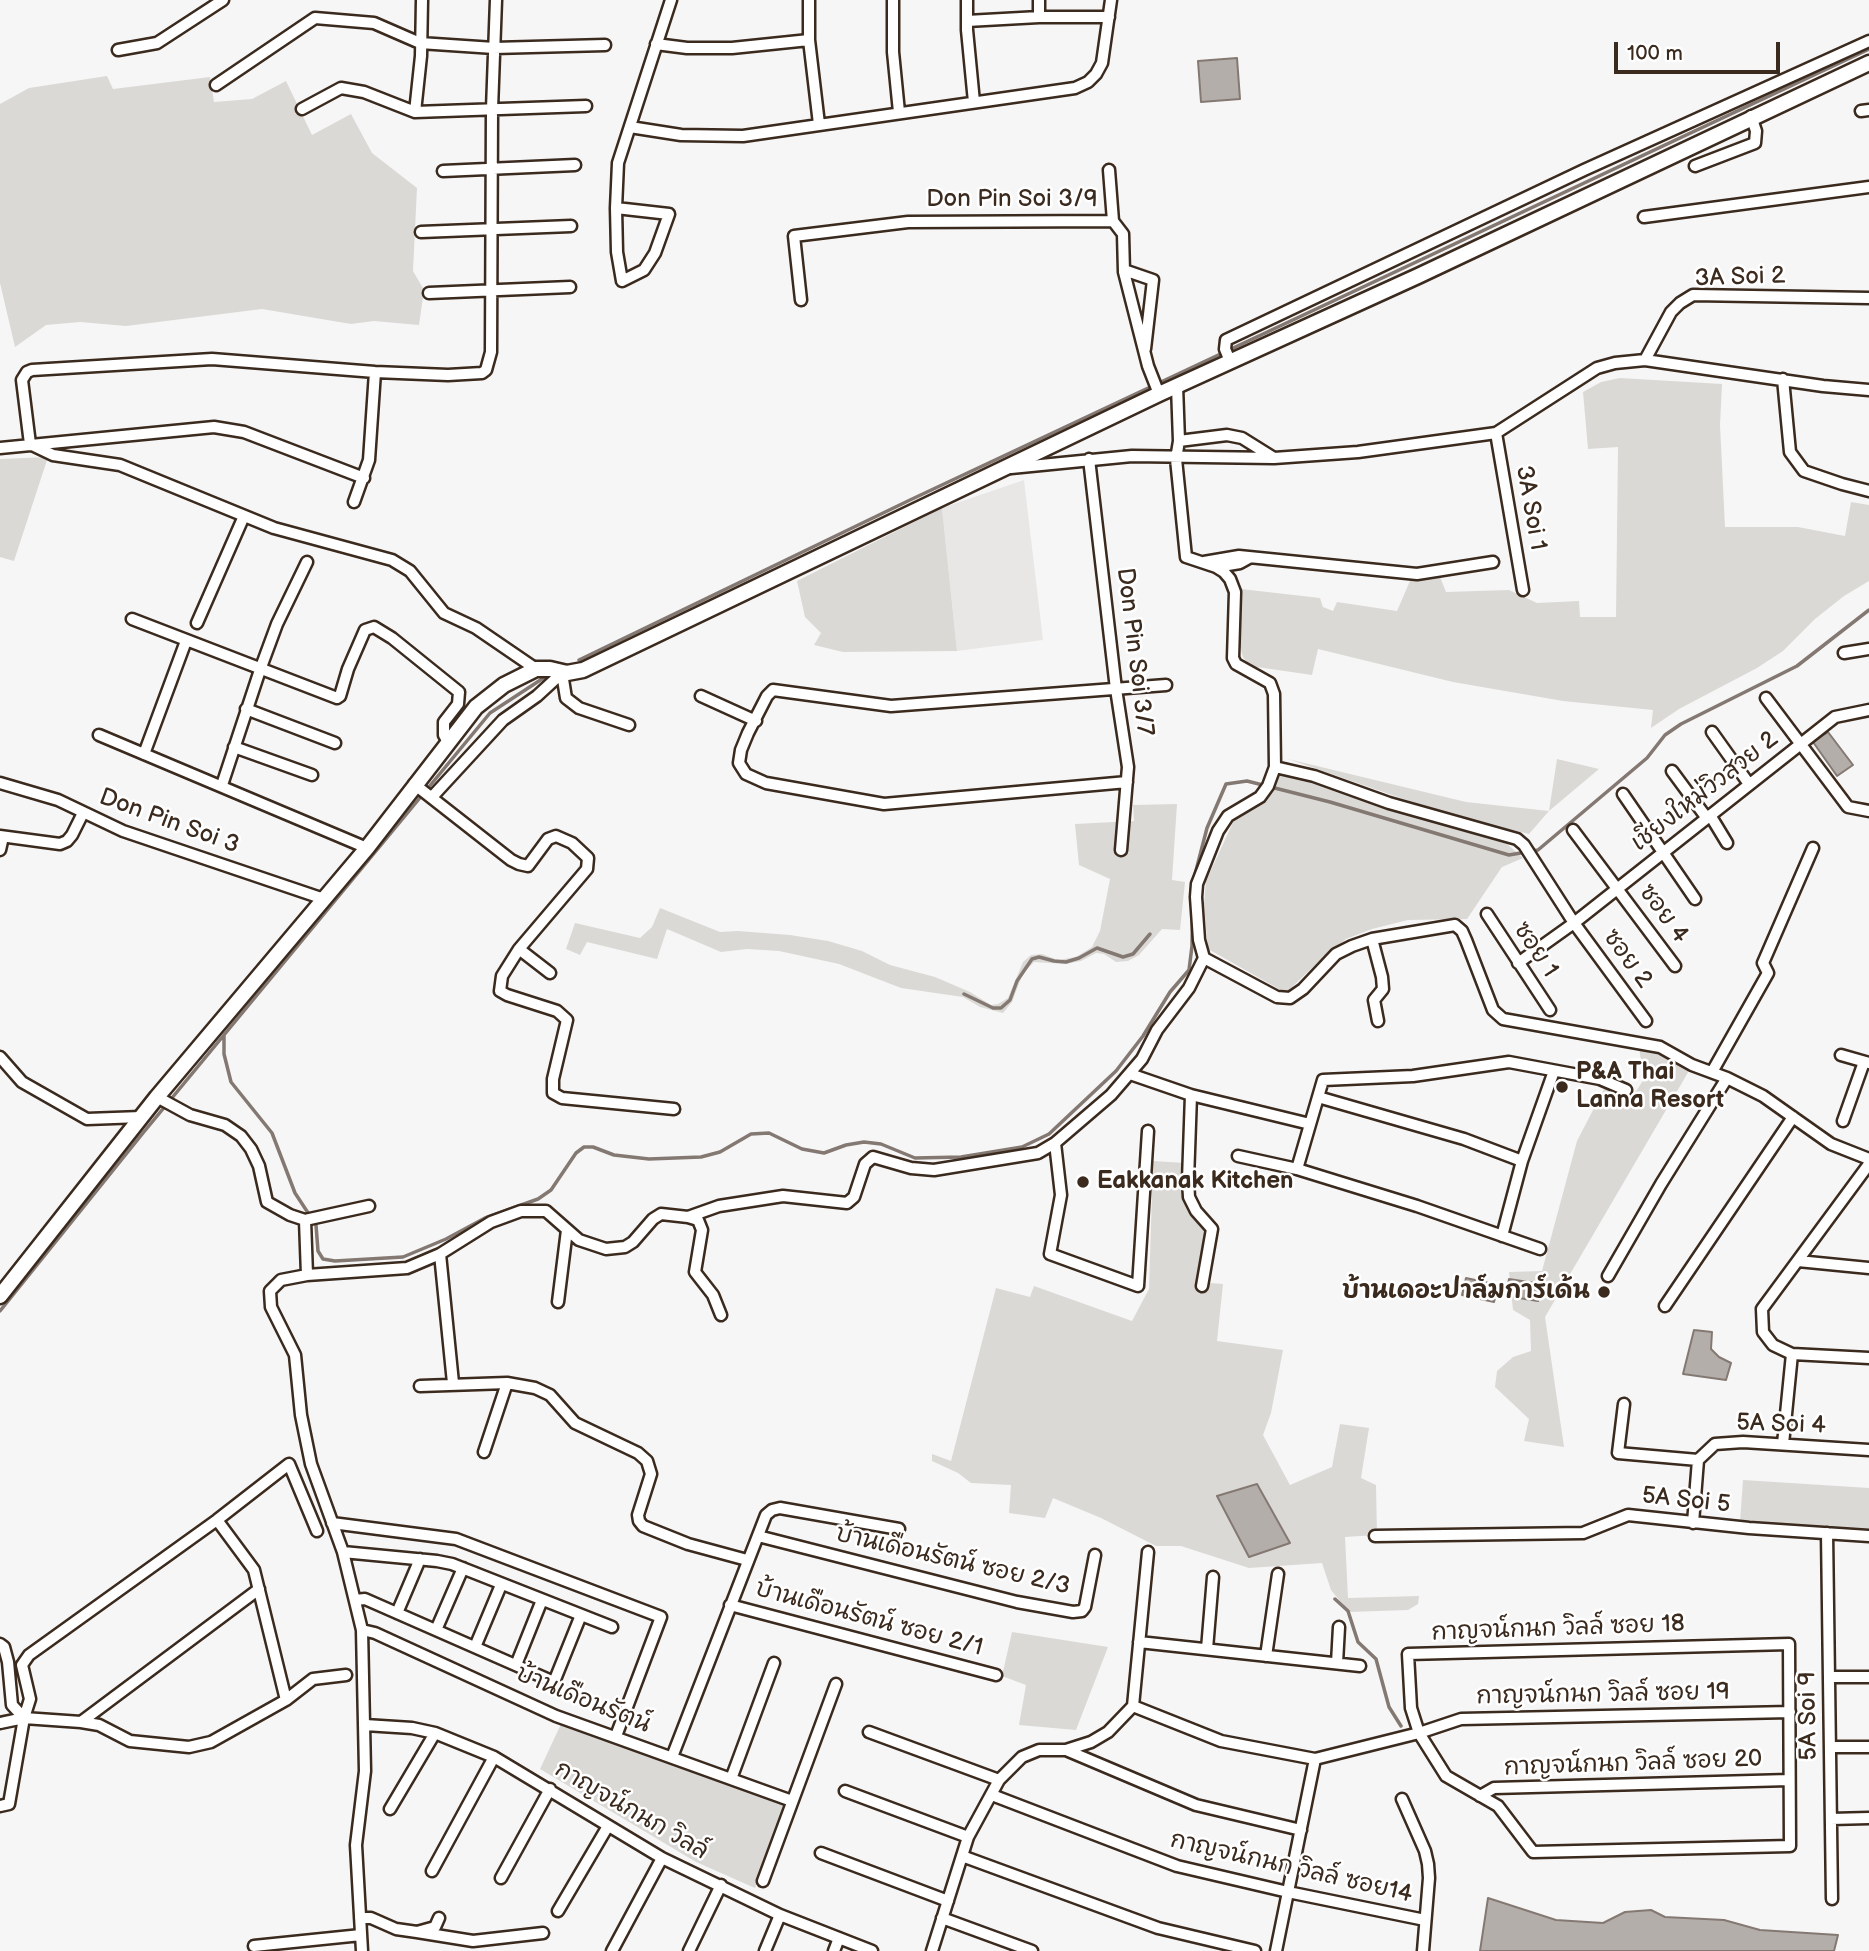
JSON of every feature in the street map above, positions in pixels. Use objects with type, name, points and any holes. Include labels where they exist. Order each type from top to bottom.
[{"type":"street","points":[[118,50],[157,43],[223,0]]},
{"type":"street","points":[[415,112],[421,56],[422,0]]},
{"type":"street","points":[[30,444],[22,380],[27,372],[32,370],[212,359],[448,375],[482,373],[486,370],[491,352],[490,229],[496,0]]},
{"type":"street","points":[[616,208],[669,214],[655,253],[644,270],[622,281],[617,251],[616,208],[618,163],[671,0]]},
{"type":"street","points":[[809,0],[809,40],[819,124]]},
{"type":"street","points":[[893,0],[893,52],[899,112]]},
{"type":"street","points":[[967,0],[974,102]]},
{"type":"street","points":[[1039,0],[1039,17]]},
{"type":"street","points":[[630,127],[681,135],[743,136],[1075,88],[1097,74],[1102,63],[1111,0]]},
{"type":"street","points":[[967,21],[1109,17]]},
{"type":"street","points":[[216,85],[315,18],[374,23],[420,43],[494,48],[605,45]]},
{"type":"street","points":[[656,44],[687,48],[733,48],[809,40]]},
{"type":"street","points":[[1227,355],[1226,340],[1238,334],[1584,170],[1869,41]]},
{"type":"street","points":[[423,791],[448,742],[476,707],[504,685],[536,669],[550,669],[562,673],[583,670],[1007,467],[1156,388],[1177,386],[1227,355],[1418,276],[1751,116],[1869,63]]},
{"type":"street","points":[[302,109],[341,88],[364,92],[415,112],[586,106]]},
{"type":"street","points":[[1695,166],[1755,143],[1756,131],[1751,116]]},
{"type":"street","points":[[443,171],[575,165]]},
{"type":"street","points":[[1108,170],[1113,221]]},
{"type":"street","points":[[1644,217],[1869,187]]},
{"type":"street","name":"Don Pin Soi 3/9","points":[[801,300],[794,236],[908,222],[1113,221],[1124,234],[1124,270],[1144,354],[1156,388]]},
{"type":"street","points":[[421,232],[571,226]]},
{"type":"street","points":[[1124,270],[1153,280],[1144,354]]},
{"type":"street","points":[[429,293],[570,287]]},
{"type":"street","name":"3A Soi 2","points":[[1646,360],[1671,312],[1693,295],[1869,298]]},
{"type":"street","points":[[1007,467],[1132,456],[1274,458],[1358,452],[1496,433],[1597,368],[1646,360],[1823,386],[1869,390]]},
{"type":"street","points":[[354,502],[364,478],[372,442],[375,372]]},
{"type":"street","points":[[1783,379],[1790,452],[1804,471],[1842,485],[1869,491]]},
{"type":"street","points":[[688,1217],[719,1206],[783,1196],[846,1203],[854,1197],[865,1164],[873,1157],[911,1168],[934,1170],[1038,1153],[1055,1143],[1111,1096],[1142,1059],[1157,1030],[1189,988],[1204,958],[1197,926],[1197,884],[1218,831],[1228,816],[1260,797],[1268,786],[1275,767],[1274,694],[1270,683],[1236,664],[1233,658],[1235,592],[1230,579],[1216,567],[1186,557],[1176,458],[1179,441],[1177,386]]},
{"type":"street","points":[[0,448],[221,428],[259,437],[364,478]]},
{"type":"street","name":"3A Soi 1","points":[[1496,433],[1523,590]]},
{"type":"street","points":[[1179,441],[1227,435],[1242,438],[1274,458]]},
{"type":"street","points":[[30,444],[53,455],[120,465],[274,528],[392,560],[410,571],[444,613],[476,628],[536,669]]},
{"type":"street","name":"Don Pin Soi 3/7","points":[[1089,459],[1116,689],[1128,767],[1121,850]]},
{"type":"street","points":[[197,623],[244,516]]},
{"type":"street","points":[[1204,563],[1239,556],[1417,574],[1493,562]]},
{"type":"street","points":[[1216,567],[1240,563],[1249,558]]},
{"type":"street","points":[[222,785],[277,624],[307,562]]},
{"type":"street","points":[[132,619],[337,698],[365,630],[374,627],[392,638],[459,692],[458,704],[444,722],[444,735],[448,742]]},
{"type":"street","points":[[144,754],[187,641]]},
{"type":"street","points":[[1844,653],[1869,649]]},
{"type":"street","points":[[562,673],[566,698],[572,703],[579,708],[629,724]]},
{"type":"street","points":[[0,1296],[142,1115],[367,848],[423,791],[503,720],[537,696],[562,673]]},
{"type":"street","points":[[1127,782],[884,804],[766,783],[746,774],[739,763],[741,750],[767,696],[773,690],[891,706],[1166,685]]},
{"type":"street","points":[[701,696],[756,721]]},
{"type":"street","points":[[1766,698],[1848,807],[1869,811]]},
{"type":"street","points":[[246,709],[335,743]]},
{"type":"street","name":"เชียงใหม่วิวสวย 2","points":[[1518,962],[1574,923],[1835,717],[1869,710]]},
{"type":"street","points":[[1712,732],[1749,784]]},
{"type":"street","points":[[99,735],[367,848]]},
{"type":"street","points":[[234,747],[312,775]]},
{"type":"street","points":[[1275,767],[1314,776],[1389,803],[1517,839],[1533,858],[1574,923]]},
{"type":"street","points":[[1672,771],[1727,843]]},
{"type":"street","name":"Don Pin Soi 3","points":[[0,783],[58,800],[123,831],[324,899]]},
{"type":"street","points":[[423,791],[519,864],[528,866],[548,839],[556,836],[572,843],[588,858],[587,869],[519,950],[502,976],[500,991],[557,1011],[567,1020],[553,1080],[553,1093],[562,1098],[674,1109]]},
{"type":"street","points":[[1623,794],[1695,899]]},
{"type":"street","points":[[0,850],[2,837],[60,844],[67,841],[83,813]]},
{"type":"street","name":"ซอย 4","points":[[1573,830],[1675,966]]},
{"type":"street","points":[[1712,1072],[1768,973],[1763,963],[1812,848]]},
{"type":"street","name":"ซอย 1","points":[[1486,914],[1550,1010]]},
{"type":"street","name":"ซอย 2","points":[[1574,923],[1646,1021]]},
{"type":"street","points":[[1204,958],[1277,997],[1290,998],[1303,989],[1336,954],[1372,939],[1455,925],[1462,931],[1493,1010],[1503,1019],[1660,1047],[1692,1065],[1763,1096],[1831,1144],[1869,1161],[1762,1309],[1763,1332],[1773,1345],[1792,1354],[1869,1358]]},
{"type":"street","points":[[1372,939],[1383,989],[1374,1000],[1378,1021]]},
{"type":"street","points":[[519,950],[550,972]]},
{"type":"street","points":[[1841,1055],[1867,1063],[1843,1121]]},
{"type":"street","points":[[0,1057],[22,1082],[88,1119],[142,1115]]},
{"type":"street","points":[[1297,1168],[1323,1080],[1413,1076],[1509,1062],[1600,1079],[1626,1090]]},
{"type":"street","points":[[1502,1236],[1522,1161],[1554,1071]]},
{"type":"street","points":[[1130,1074],[1191,1095],[1310,1124]]},
{"type":"street","points":[[1608,1276],[1727,1078]]},
{"type":"street","points":[[1191,1095],[1189,1197],[1196,1211],[1212,1229],[1202,1286]]},
{"type":"street","points":[[1318,1097],[1464,1139],[1522,1161]]},
{"type":"street","points":[[158,1099],[190,1115],[225,1125],[241,1136],[259,1166],[267,1202],[290,1216],[305,1220],[369,1206]]},
{"type":"street","points":[[1665,1306],[1793,1117]]},
{"type":"street","points":[[1055,1143],[1061,1195],[1050,1254],[1138,1286],[1147,1131]]},
{"type":"street","points":[[1238,1156],[1297,1168],[1540,1249]]},
{"type":"street","points":[[362,1951],[356,1845],[365,1771],[362,1630],[343,1552],[311,1464],[301,1415],[295,1355],[269,1299],[270,1291],[281,1280],[307,1269],[407,1268],[440,1254],[491,1222],[521,1212],[546,1211],[579,1240],[606,1249],[617,1249],[633,1242],[657,1216],[666,1214],[698,1220],[702,1230],[695,1272],[713,1295],[721,1315]]},
{"type":"street","points":[[305,1220],[307,1269]]},
{"type":"street","points":[[558,1302],[567,1230]]},
{"type":"street","points":[[440,1254],[453,1384]]},
{"type":"street","points":[[1798,1261],[1869,1268]]},
{"type":"street","points":[[1783,1444],[1792,1354]]},
{"type":"street","points":[[484,1452],[507,1383]]},
{"type":"street","points":[[419,1386],[507,1383],[535,1388],[550,1395],[575,1423],[638,1453],[647,1461],[650,1474],[638,1515],[643,1526],[688,1544],[747,1560]]},
{"type":"street","points":[[1624,1404],[1618,1452],[1698,1460],[1693,1523]]},
{"type":"street","name":"5A Soi 4","points":[[1698,1460],[1715,1444],[1743,1442],[1869,1450]]},
{"type":"street","points":[[0,1806],[9,1804],[24,1718],[30,1699],[22,1665],[29,1655],[217,1520],[289,1464],[317,1531]]},
{"type":"street","points":[[672,1757],[766,1515],[780,1508],[900,1529]]},
{"type":"street","name":"5A Soi 5","points":[[1375,1536],[1583,1533],[1628,1515],[1693,1523],[1869,1536]]},
{"type":"street","points":[[217,1520],[254,1570],[286,1700]]},
{"type":"street","points":[[332,1523],[456,1539],[661,1617],[616,1737]]},
{"type":"street","name":"5A Soi 9","points":[[1827,1533],[1832,1899]]},
{"type":"street","name":"บ้านเดือนรัตน์ ซอย 2/3","points":[[758,1535],[1017,1602],[1073,1612],[1082,1611],[1085,1607],[1095,1555]]},
{"type":"street","points":[[343,1552],[437,1560],[612,1627]]},
{"type":"street","points":[[932,1951],[968,1837],[999,1780],[1022,1757],[1039,1750],[1066,1749],[1091,1742],[1108,1732],[1133,1706],[1148,1552]]},
{"type":"street","points":[[397,1613],[420,1559]]},
{"type":"street","points":[[436,1630],[463,1568]]},
{"type":"street","points":[[1266,1656],[1278,1574]]},
{"type":"street","points":[[1206,1649],[1213,1577]]},
{"type":"street","points":[[475,1647],[501,1584]]},
{"type":"street","points":[[81,1722],[259,1589]]},
{"type":"street","points":[[355,1600],[365,1599],[554,1682],[581,1615]]},
{"type":"street","points":[[516,1665],[542,1600]]},
{"type":"street","name":"บ้านเดือนรัตน์ ซอย 2/1","points":[[730,1605],[996,1675]]},
{"type":"street","points":[[1337,1663],[1339,1627]]},
{"type":"street","name":"บ้านเดือนรัตน์","points":[[362,1630],[375,1633],[556,1716],[792,1801]]},
{"type":"street","points":[[1139,1642],[1360,1666]]},
{"type":"street","points":[[0,1644],[4,1647],[8,1662],[12,1705],[24,1718]]},
{"type":"street","name":"กาญจน์กนก วิลล์ ซอย 18","points":[[1419,1733],[1411,1708],[1408,1654],[1789,1644],[1790,1712]]},
{"type":"street","points":[[731,1779],[774,1663]]},
{"type":"street","points":[[0,1723],[24,1718],[81,1722],[99,1725],[130,1741],[189,1747],[211,1742],[286,1700],[313,1679],[346,1675]]},
{"type":"street","points":[[1829,1677],[1869,1677]]},
{"type":"street","points":[[763,1881],[836,1684]]},
{"type":"street","points":[[1133,1706],[1222,1741],[1315,1759],[1419,1733],[1446,1776],[1498,1806],[1533,1852],[1790,1846],[1790,1712]]},
{"type":"street","name":"กาญจน์กนก วิลล์ ซอย 19","points":[[1419,1733],[1461,1720],[1790,1712]]},
{"type":"street","name":"กาญจน์กนก วิลล์","points":[[365,1725],[412,1728],[435,1733],[494,1757],[662,1858],[780,1915],[872,1951]]},
{"type":"street","points":[[869,1732],[999,1780]]},
{"type":"street","points":[[390,1809],[435,1733]]},
{"type":"street","points":[[1830,1747],[1869,1746]]},
{"type":"street","points":[[1066,1749],[1196,1805],[1301,1830]]},
{"type":"street","points":[[432,1871],[494,1757]]},
{"type":"street","points":[[1276,1951],[1315,1759]]},
{"type":"street","name":"กาญจน์กนก วิลล์ ซอย 20","points":[[1480,1796],[1494,1788],[1789,1780]]},
{"type":"street","points":[[501,1878],[550,1789]]},
{"type":"street","points":[[845,1791],[968,1837]]},
{"type":"street","name":"กาญจน์กนก วิลล์ ซอย14","points":[[992,1795],[1177,1866],[1425,1920]]},
{"type":"street","points":[[1402,1799],[1428,1864],[1423,1951]]},
{"type":"street","points":[[1831,1819],[1869,1818]]},
{"type":"street","points":[[558,1911],[608,1826]]},
{"type":"street","points":[[821,1853],[948,1901]]},
{"type":"street","points":[[962,1856],[1158,1928],[1255,1951]]},
{"type":"street","points":[[612,1951],[662,1858]]},
{"type":"street","points":[[689,1951],[721,1885]]},
{"type":"street","points":[[765,1951],[780,1915]]},
{"type":"street","points":[[360,1918],[371,1918],[396,1929],[473,1941],[542,1933]]},
{"type":"street","points":[[417,1932],[435,1927],[439,1918]]},
{"type":"street","points":[[942,1918],[1032,1951]]},
{"type":"street","points":[[254,1946],[361,1935]]},
{"type":"street","points":[[834,1951],[839,1938]]},
{"type":"shaded area","points":[[1237,58],[1240,99],[1201,102],[1198,61]]},
{"type":"shaded area","points":[[107,76],[113,89],[210,77],[214,102],[252,99],[286,81],[312,135],[351,114],[372,153],[417,188],[413,271],[424,290],[419,325],[374,321],[351,324],[262,309],[126,326],[80,322],[46,325],[15,347],[0,283],[0,104],[29,88]]},
{"type":"shaded area","points":[[1620,378],[1722,384],[1720,425],[1725,527],[1798,527],[1845,536],[1851,502],[1869,505],[1869,581],[1844,596],[1815,619],[1783,651],[1757,668],[1679,709],[1651,728],[1653,710],[1563,701],[1453,682],[1318,649],[1312,675],[1250,666],[1243,657],[1239,643],[1241,589],[1320,598],[1323,607],[1333,611],[1337,602],[1397,611],[1410,581],[1440,577],[1446,592],[1509,590],[1537,603],[1579,601],[1580,617],[1616,617],[1618,447],[1588,449],[1583,392],[1601,382]]},
{"type":"shaded area","points":[[48,457],[14,561],[0,557],[0,459]]},
{"type":"shaded area","points":[[1024,480],[1043,640],[957,651],[942,508]]},
{"type":"shaded area","points":[[942,508],[957,651],[843,652],[814,645],[821,633],[805,617],[797,581]]},
{"type":"shaded area","points":[[1828,732],[1853,765],[1837,776],[1813,742]]},
{"type":"shaded area","points":[[1288,759],[1466,802],[1549,811],[1529,834],[1444,813]]},
{"type":"shaded area","points":[[1557,759],[1599,769],[1549,811]]},
{"type":"shaded area","points":[[1280,772],[1507,844],[1523,858],[1502,867],[1467,919],[1408,920],[1346,939],[1286,993],[1208,949],[1204,904],[1206,881],[1235,818],[1269,793]]},
{"type":"shaded area","points":[[1177,804],[1172,880],[1185,882],[1180,930],[1162,929],[1139,955],[1128,961],[1116,962],[1104,954],[1096,953],[1081,961],[1065,964],[1034,962],[1023,973],[1012,1002],[1003,1013],[980,1007],[963,997],[901,988],[839,964],[779,951],[747,949],[721,952],[667,929],[657,959],[587,942],[580,955],[566,949],[575,923],[640,938],[652,927],[660,908],[720,932],[790,935],[828,941],[862,951],[890,965],[935,977],[970,992],[991,1005],[998,1004],[1008,998],[1023,962],[1031,955],[1042,954],[1058,960],[1076,957],[1092,947],[1100,931],[1110,879],[1079,865],[1075,824],[1134,821],[1133,805]]},
{"type":"shaded area","points":[[1639,1048],[1657,1052],[1690,1069],[1545,1317],[1564,1447],[1524,1441],[1529,1419],[1495,1387],[1497,1371],[1513,1357],[1531,1351],[1530,1320],[1513,1310],[1509,1272],[1542,1271],[1577,1141],[1605,1087],[1633,1096],[1644,1079]]},
{"type":"shaded area","points":[[1153,1161],[1185,1163],[1185,1195],[1207,1229],[1199,1282],[1223,1284],[1217,1341],[1283,1350],[1271,1413],[1263,1435],[1290,1485],[1332,1467],[1340,1424],[1369,1428],[1361,1478],[1376,1485],[1377,1535],[1345,1537],[1348,1598],[1419,1596],[1418,1604],[1408,1610],[1349,1612],[1331,1590],[1322,1563],[1249,1568],[1181,1546],[1156,1546],[1101,1518],[1053,1498],[1045,1518],[1009,1513],[1011,1485],[971,1483],[958,1473],[932,1461],[932,1454],[951,1461],[996,1288],[1030,1297],[1034,1286],[1132,1321],[1149,1289]]},
{"type":"shaded area","points":[[1466,1278],[1498,1285],[1494,1302],[1462,1295]]},
{"type":"shaded area","points":[[1509,1279],[1541,1284],[1538,1301],[1506,1296]]},
{"type":"shaded area","points":[[1694,1330],[1712,1332],[1711,1349],[1731,1363],[1726,1380],[1683,1374]]},
{"type":"shaded area","points":[[1743,1480],[1869,1488],[1869,1531],[1740,1522]]},
{"type":"shaded area","points":[[1257,1484],[1290,1543],[1249,1557],[1217,1496]]},
{"type":"shaded area","points":[[1012,1632],[1108,1647],[1076,1730],[1019,1725],[1026,1685],[1002,1676]]},
{"type":"shaded area","points":[[561,1724],[786,1803],[755,1888],[696,1862],[540,1769]]},
{"type":"shaded area","points":[[1488,1898],[1556,1920],[1603,1923],[1625,1912],[1651,1910],[1665,1917],[1724,1920],[1760,1930],[1838,1935],[1834,1951],[1480,1951]]},
{"type":"waterway","points":[[579,660],[910,500],[1869,49]]},
{"type":"waterway","points":[[224,1035],[224,1054],[231,1082],[272,1133],[295,1193],[316,1225],[318,1251],[323,1259],[335,1261],[403,1257],[446,1239],[485,1218],[538,1199],[551,1190],[576,1153],[584,1147],[593,1147],[614,1155],[649,1159],[701,1157],[720,1152],[751,1134],[769,1133],[802,1149],[824,1153],[864,1142],[881,1144],[915,1158],[961,1157],[1022,1147],[1049,1134],[1116,1071],[1143,1036],[1170,992],[1189,970],[1193,882],[1207,828],[1226,784],[1247,781],[1330,802],[1509,855],[1538,850],[1647,758],[1665,735],[1681,724],[1797,666],[1869,610]]},
{"type":"waterway","points":[[0,1311],[143,1133],[490,713],[545,677]]},
{"type":"waterway","points":[[964,994],[993,1008],[1001,1008],[1010,1000],[1017,981],[1032,959],[1039,957],[1066,962],[1097,948],[1123,957],[1133,954],[1150,934]]},
{"type":"waterway","points":[[1335,1599],[1348,1611],[1358,1642],[1376,1659],[1389,1707],[1401,1726]]},
{"type":"place","name":"P&A Thai Lanna Resort","points":[[1562,1087]]},
{"type":"place","name":"Eakkanak Kitchen","points":[[1083,1182]]},
{"type":"place","name":"บ้านเดอะปาล์มการ์เด้น","points":[[1604,1292]]}]
